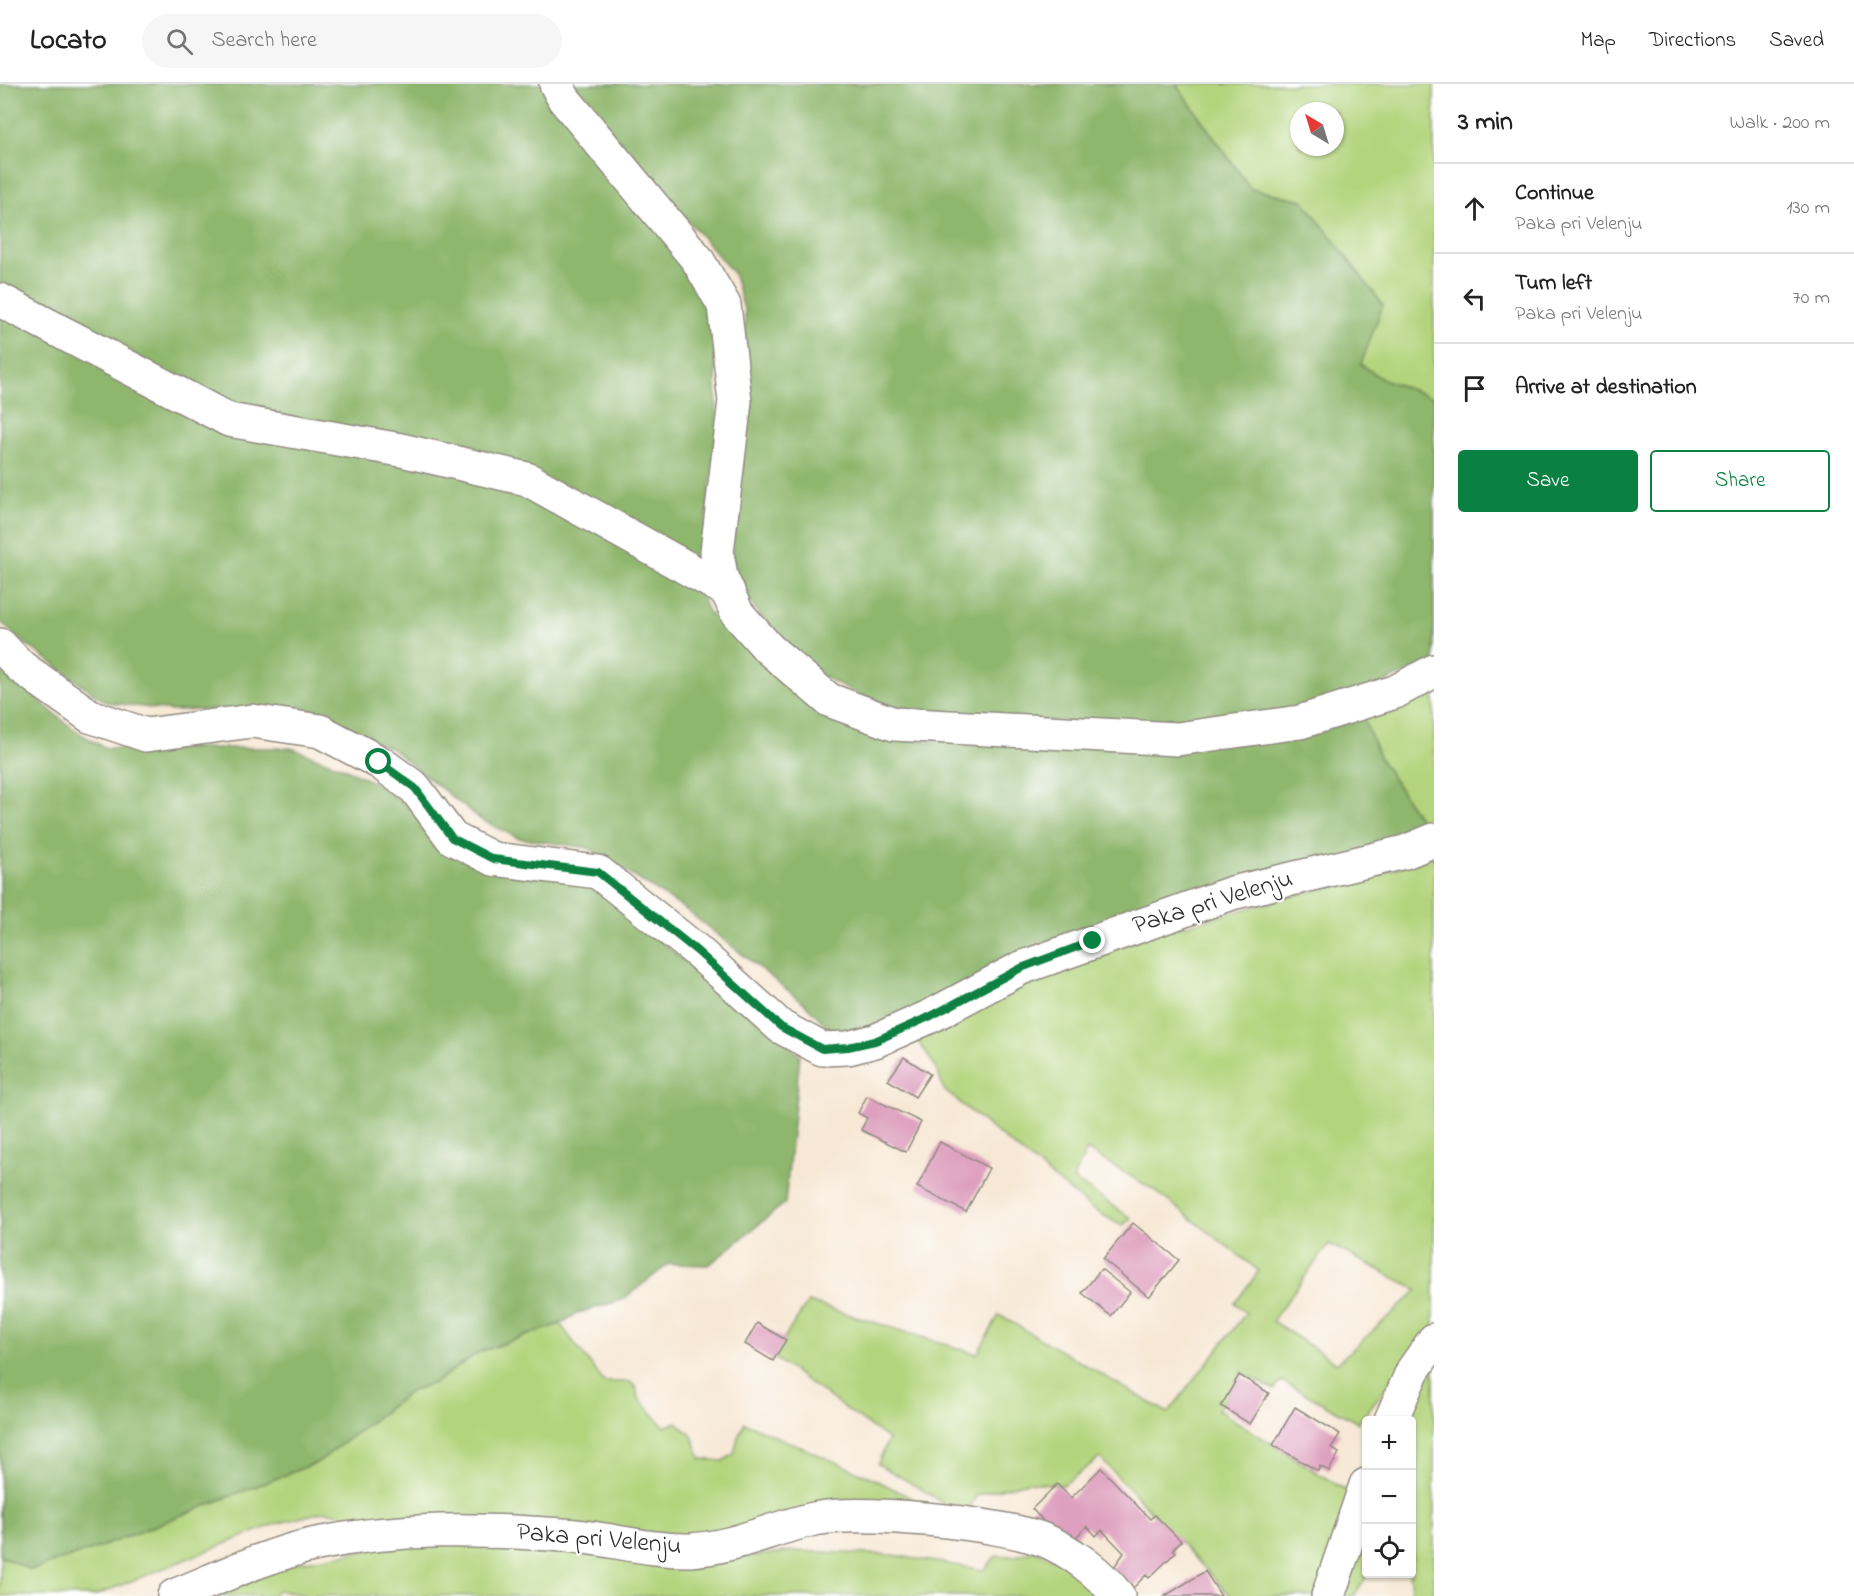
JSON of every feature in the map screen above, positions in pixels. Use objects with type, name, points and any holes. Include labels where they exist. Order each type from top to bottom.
[{"type":"street","points":[[556,84],[564,99],[697,259],[723,305],[735,401],[717,552],[722,577],[737,613],[769,649],[829,700],[894,724],[1177,739],[1300,722],[1395,692],[1434,671]]},
{"type":"street","points":[[0,300],[229,420],[401,450],[527,479],[728,591]]},
{"type":"street","name":"Paka pri Velenju","points":[[0,645],[21,667],[90,716],[146,735],[252,721],[320,731],[379,762],[415,788],[452,838],[493,859],[598,872],[697,951],[781,1027],[822,1049],[848,1047],[875,1041],[931,1016],[1021,968],[1221,897],[1405,852],[1434,840]]},
{"type":"street","points":[[1393,1416],[1413,1370],[1434,1340]]},
{"type":"street","points":[[1328,1596],[1362,1497]]},
{"type":"street","name":"Paka pri Velenju","points":[[174,1596],[260,1560],[316,1544],[398,1531],[477,1529],[569,1535],[649,1549],[692,1550],[742,1541],[816,1518],[864,1515],[957,1524],[1043,1540],[1078,1560],[1118,1596]]},
{"type":"green space","points":[[0,84],[542,84],[631,195],[715,309],[717,430],[698,589],[708,612],[774,670],[830,715],[876,739],[972,742],[1363,716],[1379,757],[1428,832],[842,1042],[805,1004],[685,909],[589,848],[518,838],[480,819],[392,749],[302,707],[172,711],[106,702],[19,639],[0,621]]},
{"type":"green space","points":[[571,84],[1176,84],[1251,189],[1303,200],[1383,305],[1361,364],[1380,378],[1434,398],[1434,661],[1339,702],[1231,720],[1100,723],[931,716],[866,698],[822,676],[775,633],[739,589],[732,555],[746,377],[745,312],[733,273]]},
{"type":"green space","points":[[1176,84],[1434,84],[1434,398],[1380,378],[1360,363],[1303,200],[1251,189]]},
{"type":"green space","points":[[0,663],[63,721],[106,748],[291,748],[342,767],[377,784],[416,813],[579,875],[800,1055],[785,1203],[709,1265],[669,1264],[622,1300],[578,1313],[560,1324],[479,1352],[436,1382],[411,1391],[318,1462],[100,1547],[31,1570],[0,1556]]},
{"type":"green space","points":[[1434,686],[1434,829],[1428,832],[1379,757],[1363,716]]},
{"type":"green space","points":[[1434,856],[1434,1327],[1358,1423],[1282,1381],[1274,1390],[1242,1372],[1218,1410],[1353,1495],[1319,1596],[1231,1596],[1100,1458],[1063,1485],[1028,1482],[977,1495],[967,1512],[955,1513],[933,1496],[878,1464],[888,1439],[772,1356],[808,1302],[977,1354],[999,1315],[1168,1413],[1246,1313],[1235,1303],[1259,1271],[1154,1190],[1087,1150],[1073,1179],[1131,1218],[1122,1226],[1092,1209],[944,1090],[936,1067],[917,1040],[979,1001],[1153,934],[1301,894],[1351,883]],"holes":[[[1329,1244],[1418,1290],[1337,1363],[1272,1321]]]},
{"type":"green space","points":[[560,1324],[604,1382],[630,1382],[636,1387],[638,1397],[664,1427],[677,1422],[692,1436],[701,1459],[723,1461],[734,1454],[738,1437],[745,1423],[870,1477],[923,1504],[678,1539],[385,1524],[326,1511],[275,1524],[94,1596],[0,1596],[0,1556],[31,1570],[100,1547],[318,1462],[411,1391],[436,1382],[479,1352]]},
{"type":"green space","points":[[1434,1353],[1434,1596],[1412,1596],[1410,1578],[1416,1578],[1416,1416],[1401,1416]]},
{"type":"green space","points":[[1362,1524],[1362,1578],[1365,1578],[1354,1596],[1335,1596]]},
{"type":"green space","points":[[445,1537],[721,1560],[794,1551],[893,1555],[984,1570],[996,1556],[1016,1556],[1033,1550],[1070,1565],[1101,1596],[312,1596],[277,1590],[272,1596],[197,1596],[264,1568]]},
{"type":"building","points":[[904,1057],[930,1074],[915,1097],[888,1080]]},
{"type":"building","points":[[867,1096],[921,1122],[906,1152],[861,1130],[867,1118],[858,1113]]},
{"type":"building","points":[[940,1142],[989,1168],[966,1212],[917,1187]]},
{"type":"building","points":[[1133,1223],[1179,1260],[1149,1297],[1103,1259]]},
{"type":"building","points":[[1101,1269],[1130,1292],[1111,1316],[1082,1293]]},
{"type":"building","points":[[757,1323],[786,1340],[773,1361],[745,1344]]},
{"type":"building","points":[[1239,1375],[1269,1393],[1250,1424],[1221,1406]]},
{"type":"building","points":[[1295,1407],[1340,1434],[1331,1448],[1339,1453],[1329,1471],[1320,1466],[1318,1471],[1273,1445]]},
{"type":"building","points":[[1101,1468],[1150,1519],[1155,1515],[1181,1541],[1173,1549],[1176,1552],[1149,1578],[1146,1575],[1130,1591],[1111,1571],[1124,1553],[1102,1530],[1096,1536],[1087,1526],[1072,1541],[1052,1530],[1032,1509],[1057,1484],[1071,1498]]},
{"type":"building","points":[[1205,1571],[1221,1596],[1165,1596]]},
{"type":"route","points":[[379,762],[415,788],[452,838],[493,859],[598,872],[697,951],[781,1027],[822,1049],[848,1047],[875,1041],[931,1016],[1021,968],[1093,941]]}]
